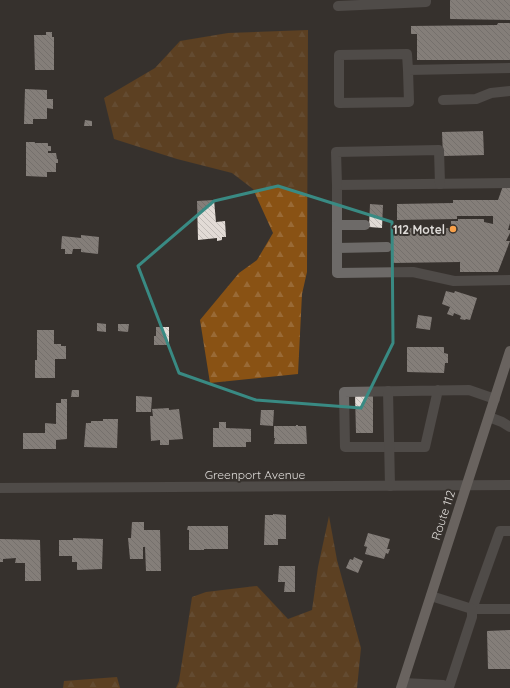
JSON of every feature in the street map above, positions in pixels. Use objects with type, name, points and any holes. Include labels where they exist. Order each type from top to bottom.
[{"type":"main road","name":"Route 112","points":[[402,685],[510,351]]},
{"type":"street","points":[[338,6],[426,2],[426,0]]},
{"type":"street","points":[[407,54],[408,70],[409,102],[339,103],[339,55],[407,54]]},
{"type":"street","points":[[408,70],[510,68]]},
{"type":"street","points":[[443,100],[476,99],[491,93],[510,91]]},
{"type":"street","points":[[440,184],[439,150],[336,152],[337,272],[413,272],[454,281],[510,280]]},
{"type":"street","points":[[337,184],[510,183]]},
{"type":"street","points":[[337,225],[365,225]]},
{"type":"street","points":[[337,248],[387,247]]},
{"type":"street","points":[[438,390],[425,447],[345,447],[344,392],[438,390],[469,390],[495,399]]},
{"type":"street","points":[[388,391],[390,486]]},
{"type":"street","points":[[488,417],[502,422],[510,427]]},
{"type":"street","name":"Greenport Avenue","points":[[0,488],[510,485]]},
{"type":"street","points":[[402,685],[443,685],[449,687],[472,617],[472,609],[500,531],[510,531]]},
{"type":"street","points":[[431,596],[472,609],[510,609]]},
{"type":"highlighted area","points":[[278,186],[392,222],[393,343],[361,408],[256,400],[179,373],[138,266],[214,201]]},
{"type":"green space","points":[[308,30],[307,272],[302,294],[298,374],[210,383],[200,320],[239,273],[257,260],[273,233],[253,189],[232,173],[177,159],[114,139],[104,98],[155,68],[180,41],[228,33]]},
{"type":"green space","points":[[329,516],[337,560],[361,648],[357,688],[176,688],[179,681],[192,597],[206,592],[257,586],[288,619],[312,610],[318,567]]},
{"type":"green space","points":[[117,677],[120,688],[63,688],[64,681]]},
{"type":"building","points":[[450,0],[510,0],[510,20],[450,19]]},
{"type":"building","points":[[498,23],[510,23],[510,60],[417,60],[417,34],[411,34],[411,26],[497,25]]},
{"type":"building","points":[[46,32],[52,32],[52,37],[54,37],[54,70],[35,70],[34,35],[46,35]]},
{"type":"building","points":[[25,89],[47,90],[47,99],[53,99],[53,109],[47,108],[47,119],[33,119],[33,124],[24,124]]},
{"type":"building","points":[[85,120],[92,121],[92,126],[84,126]]},
{"type":"building","points":[[483,131],[484,155],[443,156],[442,132]]},
{"type":"building","points":[[26,142],[48,143],[48,146],[51,146],[51,151],[48,151],[48,153],[56,153],[58,159],[58,163],[56,163],[56,172],[47,172],[47,177],[26,176]]},
{"type":"building","name":"112 Motel","points":[[503,186],[510,186],[510,223],[508,230],[510,230],[510,233],[506,241],[510,241],[498,272],[460,272],[460,262],[392,263],[392,239],[398,228],[451,228],[451,221],[458,221],[458,219],[484,219],[484,222],[493,224],[493,216],[457,216],[457,219],[397,220],[397,204],[453,203],[453,200],[498,200]]},
{"type":"building","points":[[214,200],[216,222],[225,221],[226,237],[222,237],[222,240],[217,241],[217,238],[198,240],[197,201]]},
{"type":"building","points":[[370,204],[383,205],[382,228],[369,227]]},
{"type":"building","points":[[81,235],[99,237],[98,254],[81,252],[81,249],[73,249],[72,254],[65,254],[65,249],[61,249],[62,236],[81,238]]},
{"type":"building","points":[[446,291],[454,293],[455,291],[477,298],[470,320],[460,319],[461,316],[454,313],[453,316],[447,314],[450,307],[442,304]]},
{"type":"building","points":[[418,315],[432,317],[430,330],[416,328]]},
{"type":"building","points":[[97,323],[106,324],[106,332],[97,331]]},
{"type":"building","points":[[118,324],[129,324],[128,332],[118,331]]},
{"type":"building","points":[[156,327],[169,327],[169,345],[154,345]]},
{"type":"building","points":[[37,330],[54,330],[54,344],[66,346],[66,359],[55,359],[55,378],[35,378],[35,360],[37,360]]},
{"type":"building","points":[[407,347],[444,347],[444,353],[448,354],[448,363],[445,363],[444,373],[407,372]]},
{"type":"building","points":[[72,390],[79,390],[79,397],[71,397]]},
{"type":"building","points":[[373,394],[373,433],[356,433],[355,395]]},
{"type":"building","points":[[136,396],[152,397],[151,412],[136,412]]},
{"type":"building","points":[[61,399],[67,399],[67,439],[56,440],[56,449],[23,449],[23,433],[45,433],[45,423],[56,424],[56,403],[61,403]]},
{"type":"building","points":[[169,408],[169,410],[179,409],[183,439],[169,440],[169,445],[160,445],[160,440],[151,441],[150,416],[153,416],[152,409]]},
{"type":"building","points":[[261,410],[274,410],[273,426],[260,425]]},
{"type":"building","points":[[103,419],[118,419],[117,448],[84,447],[86,423],[91,423],[91,421],[103,421]]},
{"type":"building","points":[[219,422],[226,422],[226,428],[251,429],[251,442],[246,442],[246,447],[213,447],[213,428],[219,428]]},
{"type":"building","points":[[274,426],[306,426],[307,444],[274,444]]},
{"type":"building","points":[[265,515],[286,515],[286,539],[278,539],[278,545],[264,545]]},
{"type":"building","points":[[132,522],[144,522],[144,530],[160,530],[161,571],[146,571],[145,547],[143,547],[143,559],[130,559],[128,538],[131,538]]},
{"type":"building","points":[[188,526],[228,526],[228,549],[189,550]]},
{"type":"building","points":[[368,533],[390,539],[387,549],[390,549],[388,554],[386,553],[384,559],[365,554],[367,547],[364,546]]},
{"type":"building","points":[[73,538],[103,539],[102,569],[77,570],[77,562],[72,562],[72,556],[59,556],[59,540],[73,540]]},
{"type":"building","points":[[0,539],[40,540],[41,581],[25,581],[25,563],[15,563],[16,558],[3,559],[3,562],[0,562]]},
{"type":"building","points":[[354,557],[363,561],[358,573],[346,568],[350,559],[353,560]]},
{"type":"building","points":[[279,566],[295,566],[295,592],[284,592],[285,582],[278,582]]},
{"type":"building","points":[[510,630],[510,669],[488,669],[487,631]]},
{"type":"place","name":"112 Motel","points":[[453,229]]}]
